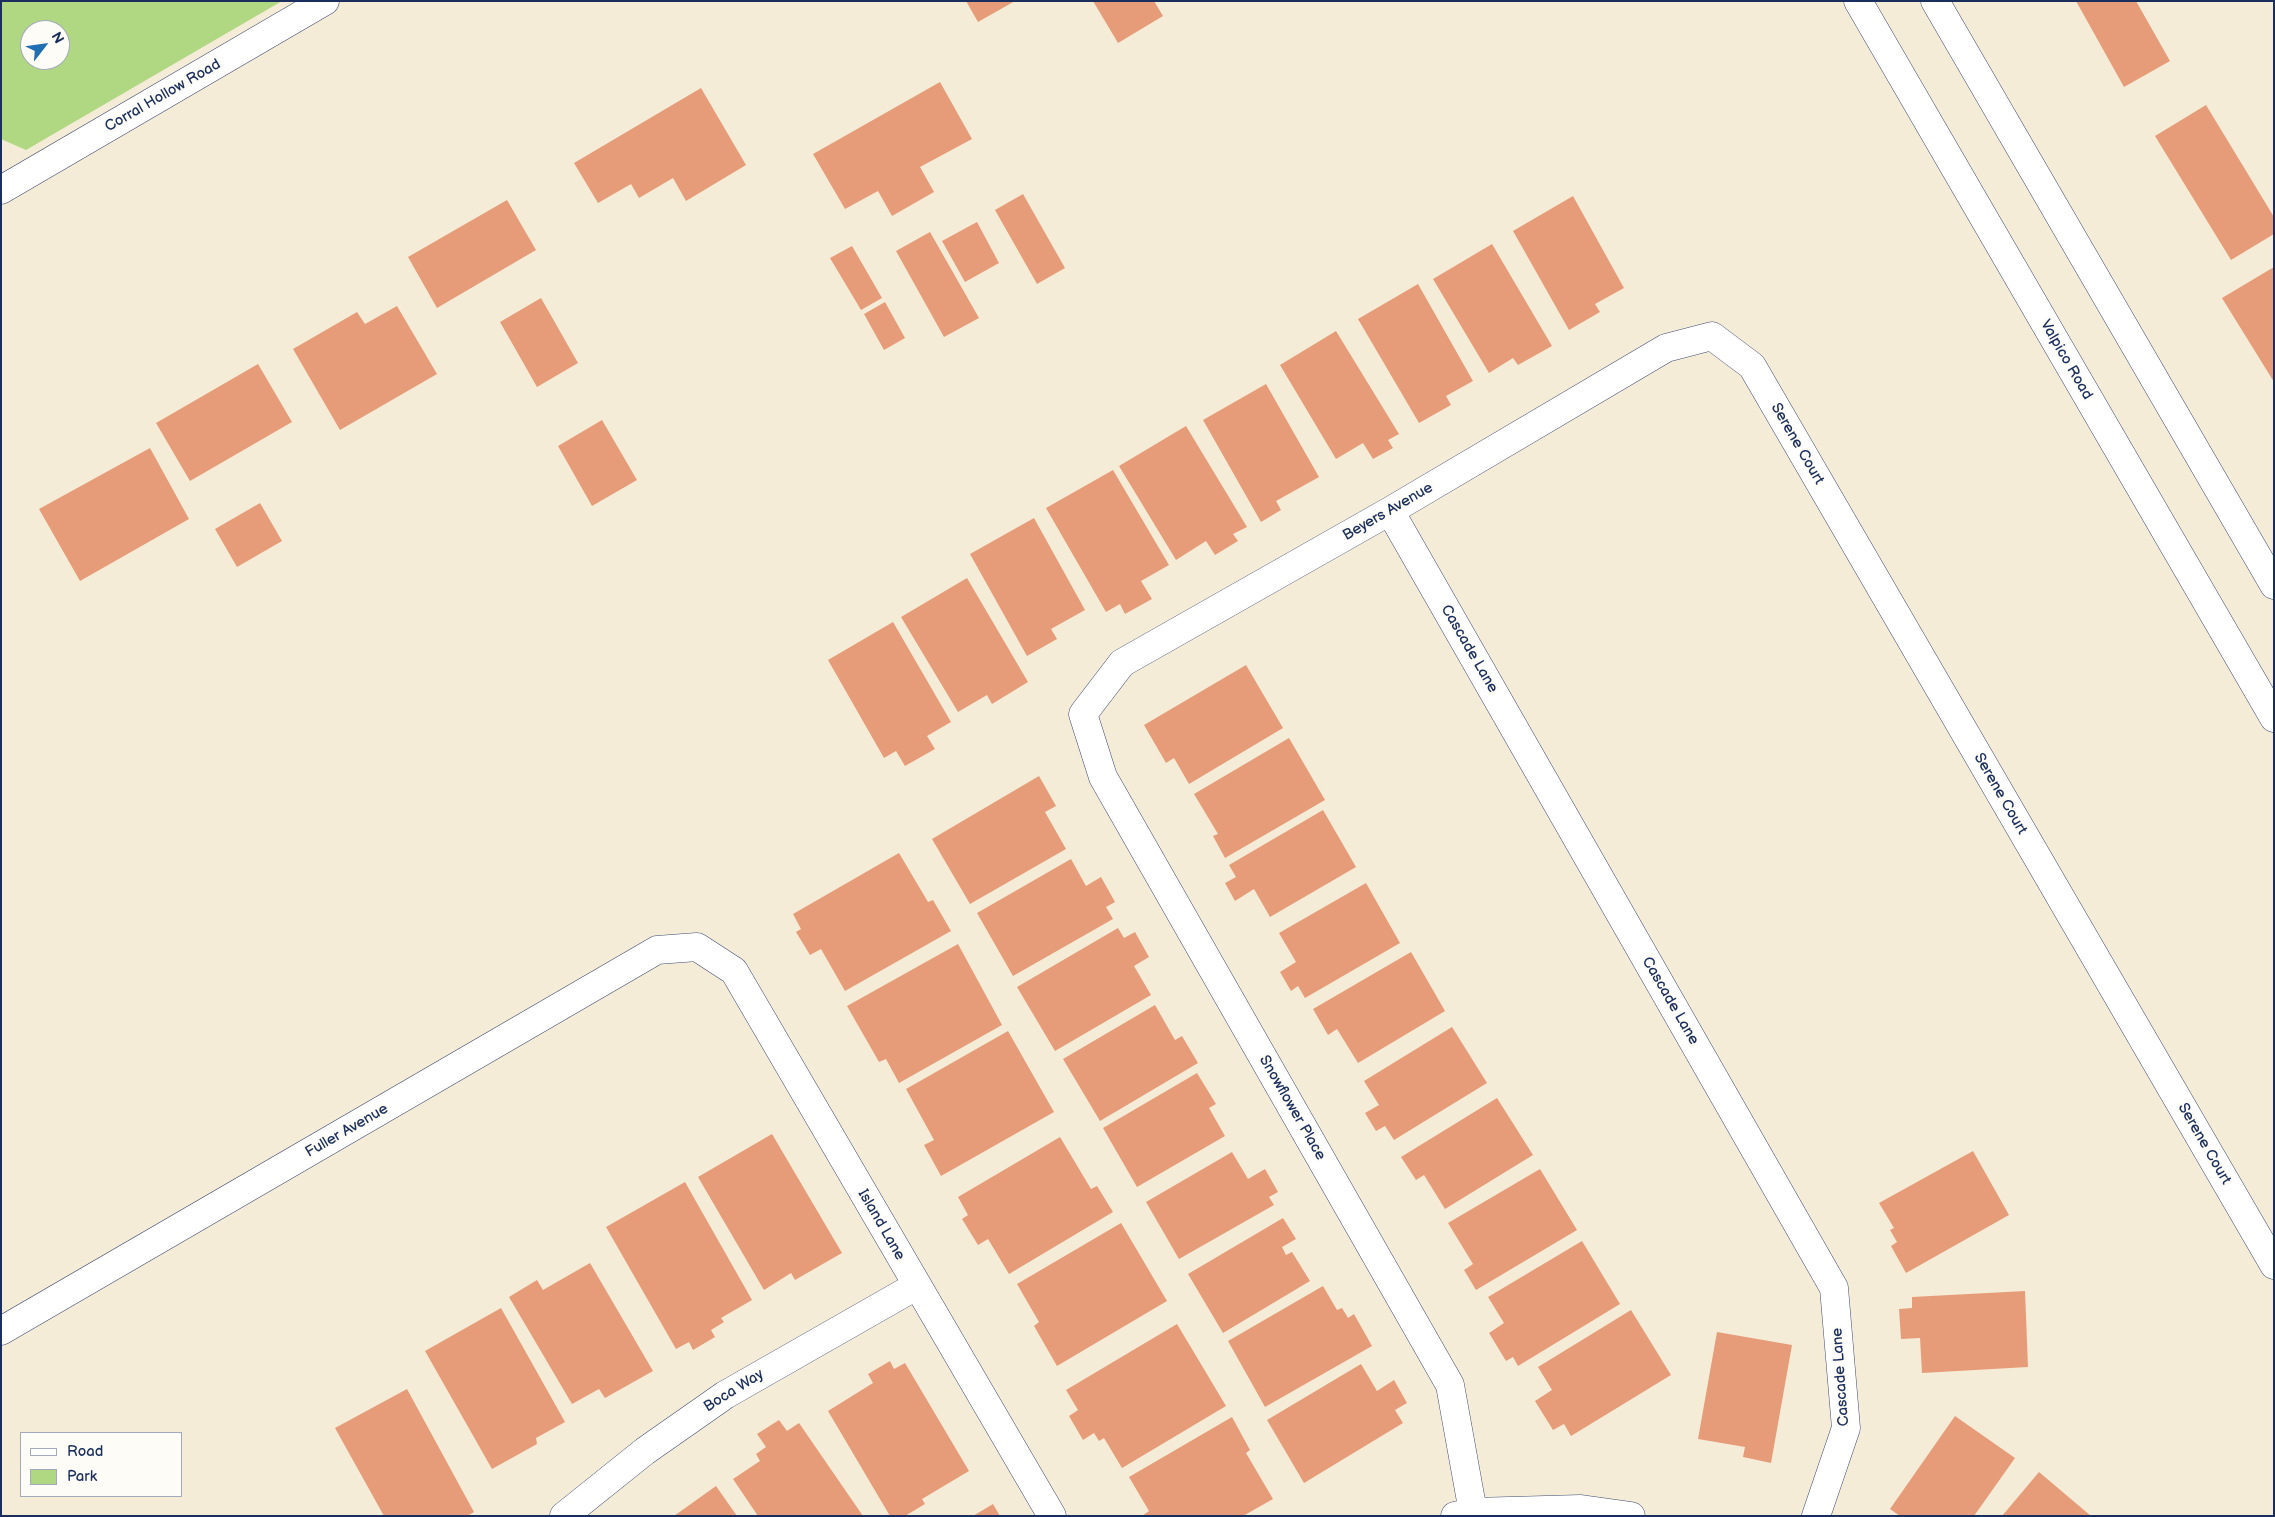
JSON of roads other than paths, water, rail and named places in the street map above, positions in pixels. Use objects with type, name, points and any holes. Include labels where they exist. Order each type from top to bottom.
[{"type":"street","name":"Corral Hollow Road","points":[[1,190],[325,1]]},
{"type":"street","name":"Valpico Road","points":[[1858,1],[2274,718]]},
{"type":"street","points":[[1935,1],[2274,584]]},
{"type":"street","name":"Beyers Avenue","points":[[1083,714],[1122,663],[1390,512],[1666,348],[1712,336]]},
{"type":"street","name":"Serene Court","points":[[1712,336],[1752,366],[2274,1265]]},
{"type":"street","name":"Cascade Lane","points":[[1390,512],[1834,1288],[1846,1428],[1816,1516]]},
{"type":"street","name":"Snowflower Place","points":[[1083,714],[1103,777],[1450,1385],[1464,1514]]},
{"type":"street","name":"Island Lane","points":[[697,947],[734,971],[916,1286],[1052,1516]]},
{"type":"street","name":"Fuller Avenue","points":[[1,1331],[656,950],[697,947]]},
{"type":"street","name":"Boca Way","points":[[564,1516],[644,1451],[725,1395],[916,1286]]},
{"type":"street","points":[[1464,1514],[1580,1509],[1630,1516]]}]
